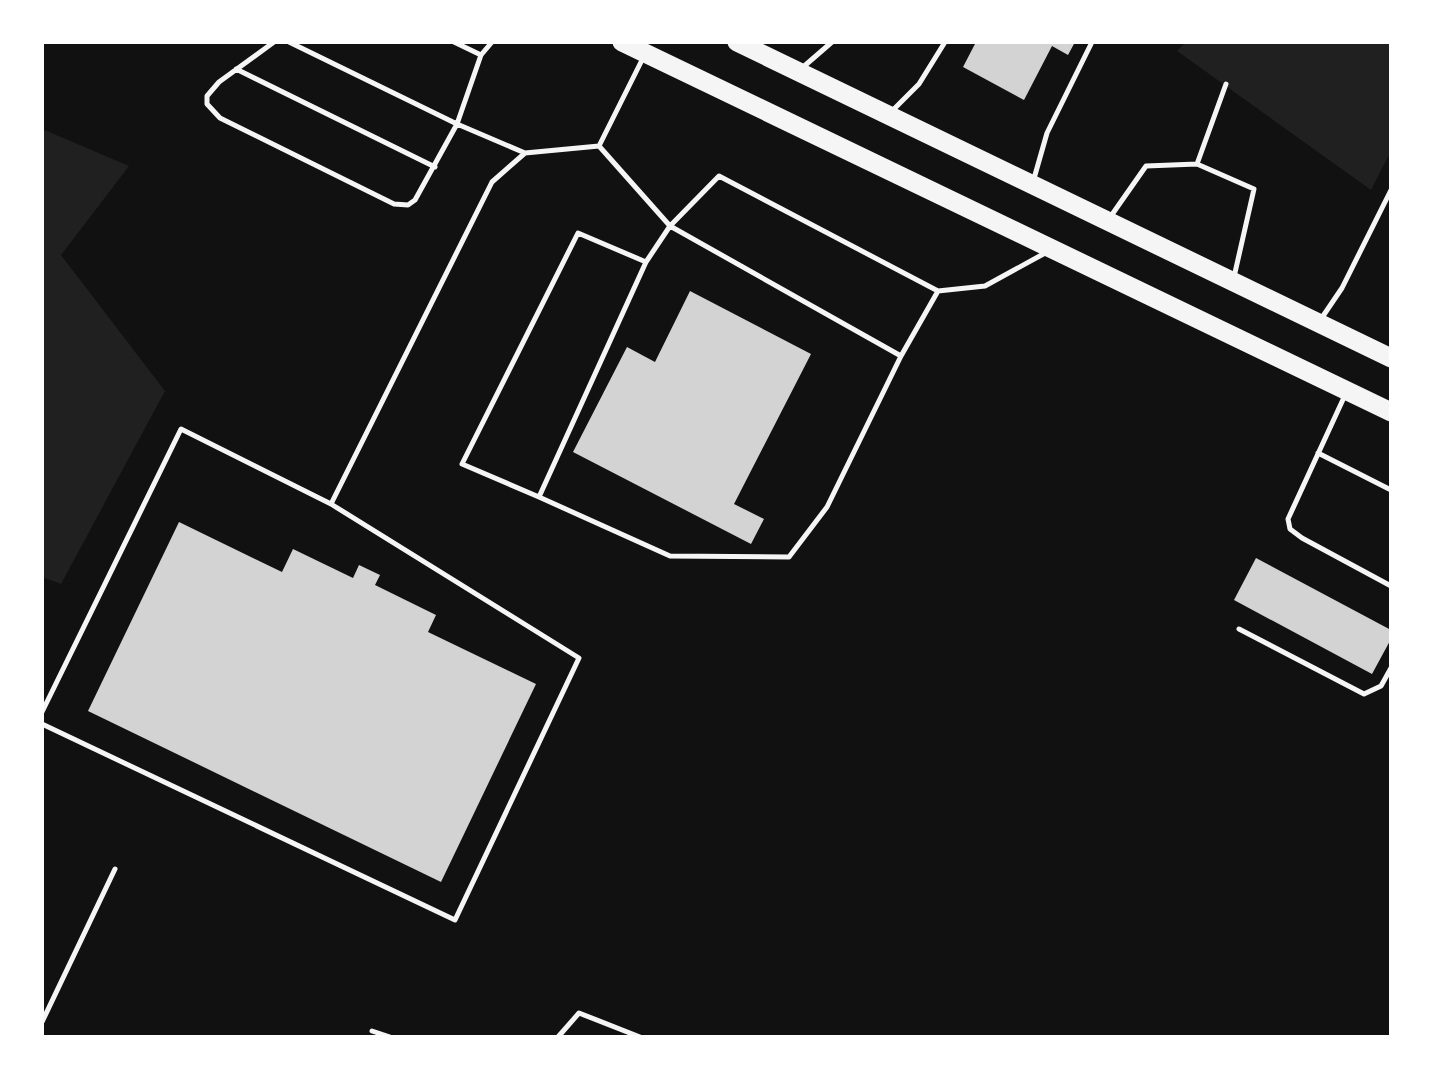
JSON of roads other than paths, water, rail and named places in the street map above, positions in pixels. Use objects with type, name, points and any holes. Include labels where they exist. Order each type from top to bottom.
[{"type":"highway","points":[[622,42],[1055,247],[1391,412]]},
{"type":"highway","points":[[737,42],[1391,358]]},
{"type":"lane","points":[[274,42],[219,82],[207,96],[207,104],[220,118],[394,204],[408,205],[422,194],[457,124],[481,55],[492,42]]},
{"type":"lane","points":[[289,42],[457,124],[525,153],[600,146]]},
{"type":"lane","points":[[454,42],[481,55]]},
{"type":"lane","points":[[798,72],[832,42]]},
{"type":"lane","points":[[888,115],[919,84],[945,42]]},
{"type":"lane","points":[[1032,185],[1047,133],[1091,42]]},
{"type":"lane","points":[[600,146],[645,53]]},
{"type":"lane","points":[[236,69],[435,167]]},
{"type":"lane","points":[[1197,164],[1226,84]]},
{"type":"lane","points":[[600,146],[670,226],[901,356]]},
{"type":"lane","points":[[331,504],[492,182],[525,153]]},
{"type":"lane","points":[[1107,221],[1146,166],[1197,164],[1254,189],[1233,282]]},
{"type":"lane","points":[[539,497],[646,262],[670,226],[719,176],[938,291],[985,286],[1055,247]]},
{"type":"lane","points":[[1318,323],[1342,288],[1391,190]]},
{"type":"lane","points":[[646,262],[578,233],[462,464],[670,556],[789,557],[827,507],[901,356],[938,291]]},
{"type":"lane","points":[[1348,390],[1288,519],[1290,529],[1391,586]]},
{"type":"lane","points":[[42,712],[181,429],[331,504],[579,658],[455,920],[42,724]]},
{"type":"lane","points":[[1318,453],[1391,490]]},
{"type":"lane","points":[[1239,629],[1363,694],[1381,686],[1391,668]]},
{"type":"lane","points":[[42,1022],[115,869]]},
{"type":"lane","points":[[558,1037],[579,1013],[640,1037]]},
{"type":"lane","points":[[372,1031],[390,1037]]}]
